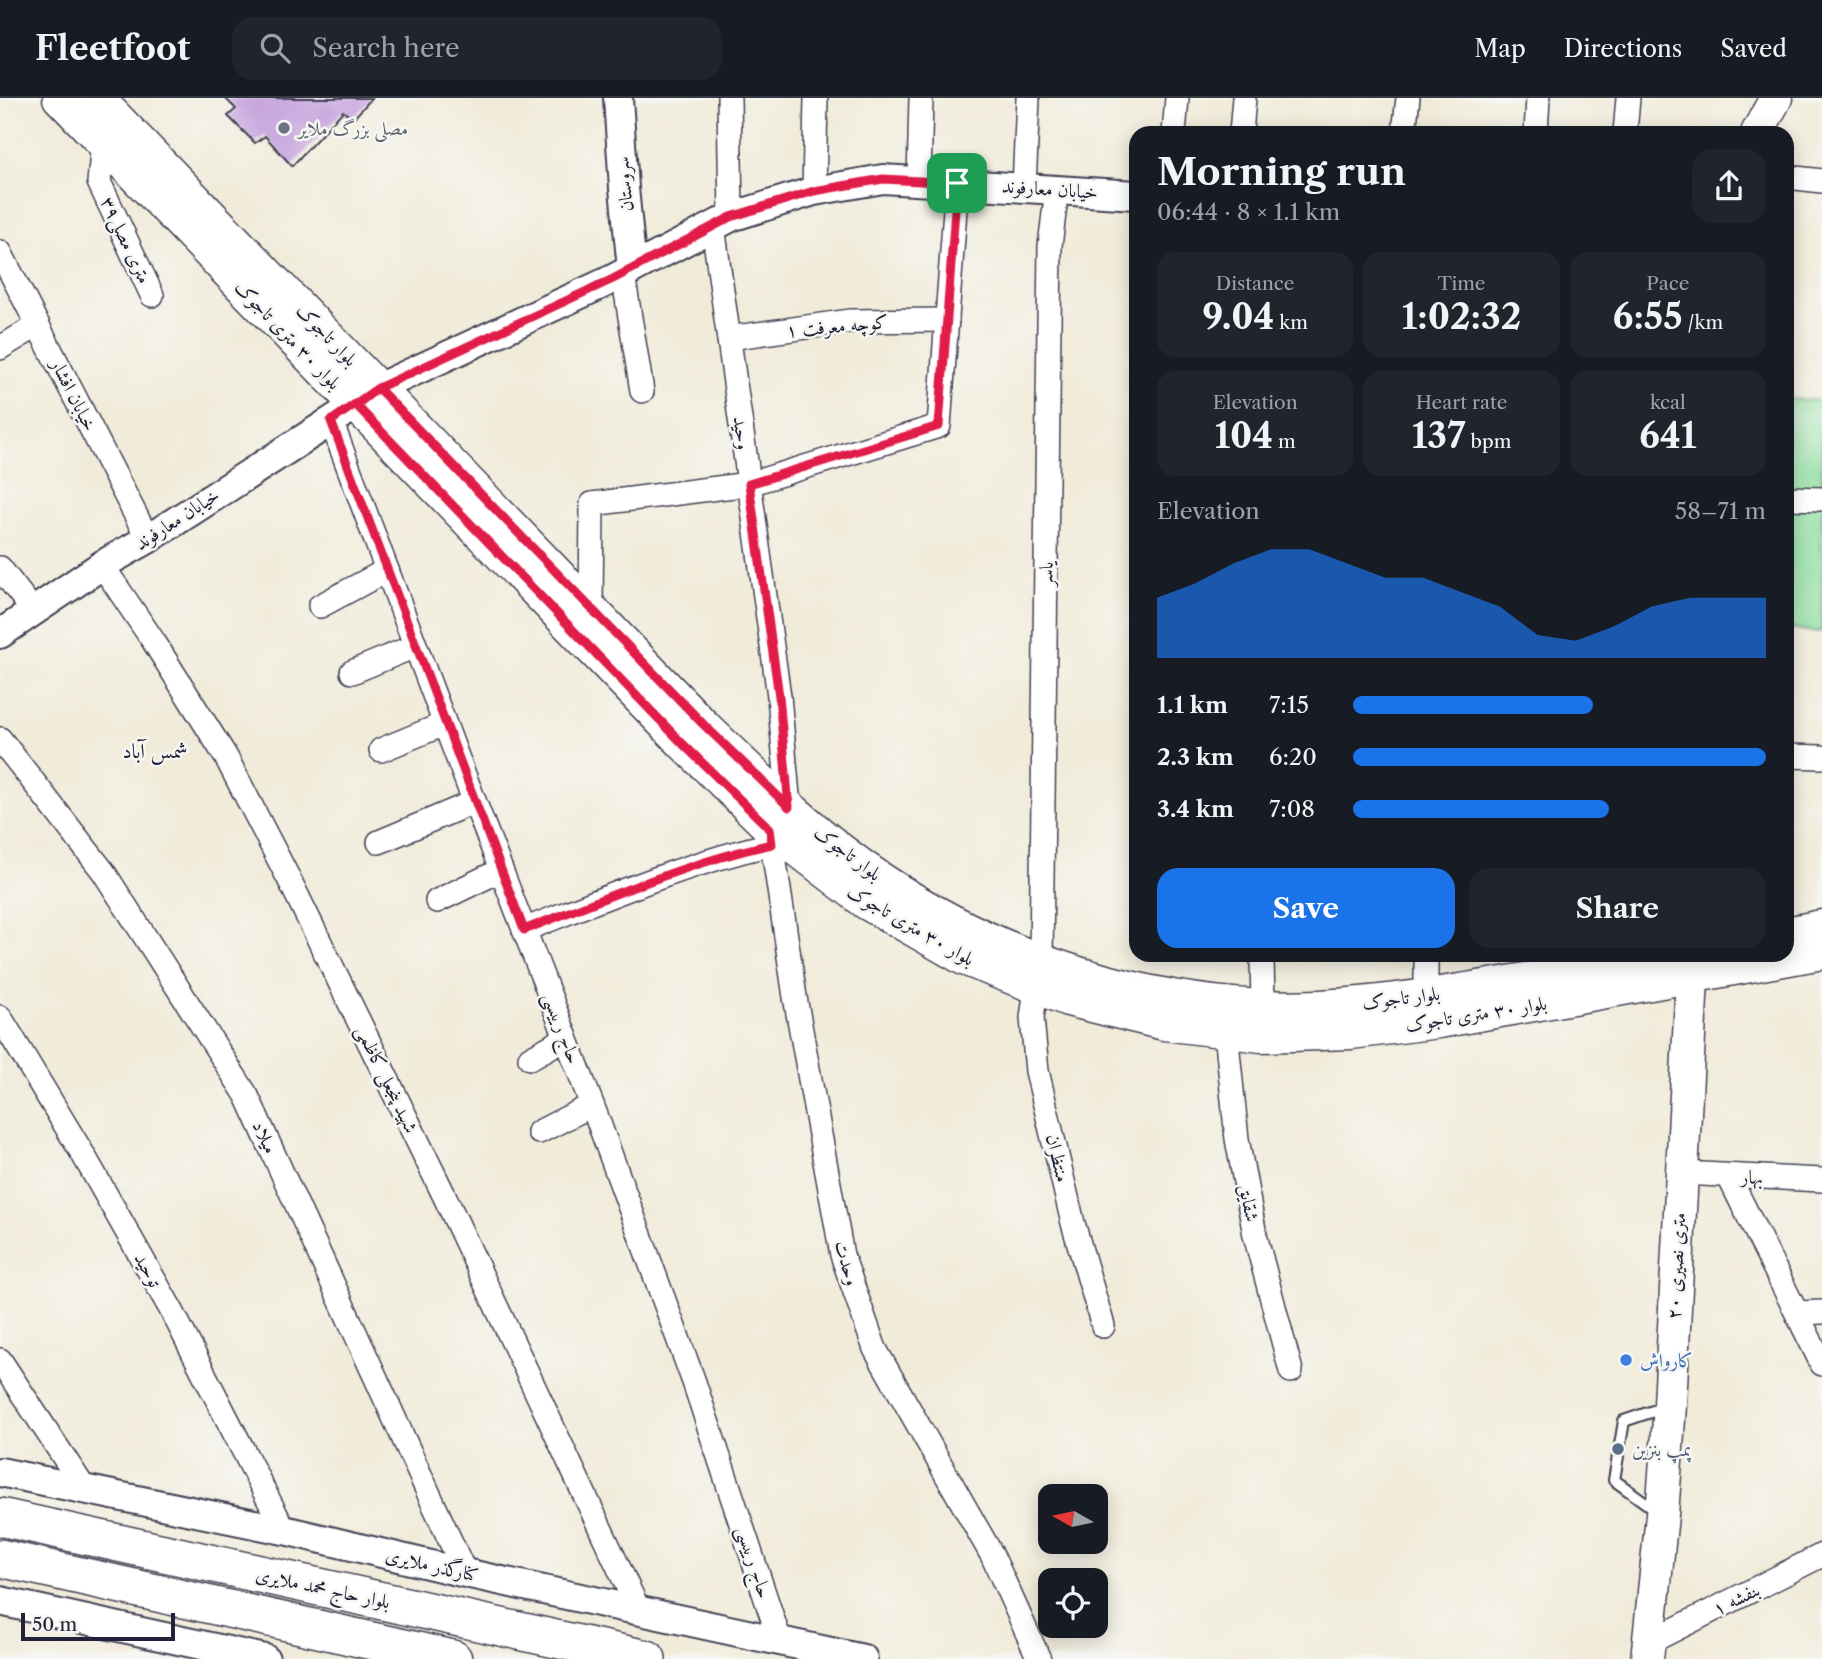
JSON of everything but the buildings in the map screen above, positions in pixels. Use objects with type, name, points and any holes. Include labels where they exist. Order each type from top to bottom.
[{"type":"highway","name":"بلوار حاج محمد ملایری","points":[[0,1517],[647,1659]]},
{"type":"highway","points":[[0,1558],[453,1659]]},
{"type":"main road","name":"بلوار ۳۰ متری تاجوک","points":[[59,98],[683,744],[866,903],[964,959],[1039,973],[1068,1000],[1164,1024],[1261,1036],[1351,1033],[1439,1022],[1692,967],[1738,962]]},
{"type":"main road","name":"بلوار تاجوک","points":[[98,98],[355,404],[591,608],[703,724],[777,827]]},
{"type":"main road","points":[[1760,126],[1776,98]]},
{"type":"main road","points":[[1794,932],[1822,926]]},
{"type":"main road","name":"بلوار ۳۰ متری تاجوک","points":[[1794,956],[1822,953]]},
{"type":"main road","name":"بلوار تاجوک","points":[[1039,973],[1077,973],[1169,996],[1263,1007],[1349,1004],[1426,995],[1588,962]]},
{"type":"main road","name":"۲۰ متری نصیری","points":[[1648,1650],[1670,1405],[1692,967]]},
{"type":"street","name":"سروستان","points":[[618,98],[628,271]]},
{"type":"street","name":"وحید","points":[[729,98],[722,222],[729,338],[779,696],[777,827]]},
{"type":"street","points":[[814,191],[816,98]]},
{"type":"street","points":[[919,181],[921,98]]},
{"type":"street","points":[[1024,187],[1028,98]]},
{"type":"street","points":[[1175,126],[1177,98]]},
{"type":"street","points":[[1242,126],[1244,98]]},
{"type":"street","points":[[1405,126],[1408,98]]},
{"type":"street","points":[[1536,126],[1538,98]]},
{"type":"street","points":[[1626,126],[1628,98]]},
{"type":"street","name":"۳۹متری مصلی","points":[[103,144],[99,182],[152,295]]},
{"type":"street","points":[[1794,178],[1822,181]]},
{"type":"street","name":"خیابان معارفوند","points":[[0,634],[102,565],[148,539],[355,404],[628,271],[722,222],[814,191],[883,179],[1129,194]]},
{"type":"street","points":[[591,608],[592,504],[749,484],[939,426],[957,183]]},
{"type":"street","name":"یاسر","points":[[1039,973],[1050,246],[1057,189]]},
{"type":"street","name":"خیابان افشار","points":[[0,252],[148,539]]},
{"type":"street","points":[[628,271],[642,391]]},
{"type":"street","name":"کوچه معرفت ۱","points":[[729,338],[850,321],[947,320]]},
{"type":"street","points":[[0,348],[38,325]]},
{"type":"street","name":"حاج رییسی","points":[[355,404],[387,570],[592,1105],[694,1382],[780,1641]]},
{"type":"street","points":[[1794,498],[1822,499]]},
{"type":"street","name":"شهید پنجعلی کاظمی","points":[[102,565],[226,757],[291,883],[444,1195],[639,1611]]},
{"type":"street","points":[[0,568],[34,612]]},
{"type":"street","points":[[320,606],[387,570]]},
{"type":"street","points":[[352,672],[415,646]]},
{"type":"street","points":[[381,750],[444,723]]},
{"type":"street","name":"میلاد","points":[[0,739],[103,871],[247,1096],[465,1573]]},
{"type":"street","points":[[1794,756],[1822,757]]},
{"type":"street","points":[[379,842],[474,802]]},
{"type":"street","points":[[524,930],[631,887],[745,850],[777,827]]},
{"type":"street","name":"وحدت","points":[[777,827],[794,998],[842,1255],[875,1349],[992,1555],[1039,1659]]},
{"type":"street","points":[[438,901],[501,870]]},
{"type":"street","points":[[1262,962],[1263,1007]]},
{"type":"street","points":[[1426,962],[1426,995]]},
{"type":"street","name":"منتظران","points":[[1039,973],[1032,1018],[1037,1071],[1073,1223],[1103,1326]]},
{"type":"street","name":"توحید","points":[[0,1017],[84,1156],[173,1313],[285,1530]]},
{"type":"street","name":"شقایق","points":[[1226,1032],[1237,1139],[1247,1194],[1255,1235],[1291,1371]]},
{"type":"street","points":[[530,1058],[566,1038]]},
{"type":"street","points":[[539,1132],[592,1105]]},
{"type":"street","name":"بهار","points":[[1681,1173],[1822,1180]]},
{"type":"street","points":[[1730,1177],[1822,1364]]},
{"type":"street","points":[[1797,1313],[1822,1312]]},
{"type":"street","points":[[0,1360],[86,1491]]},
{"type":"street","name":"کنارگذر ملایری","points":[[0,1472],[285,1530],[465,1573],[863,1659]]},
{"type":"street","name":"بنفشه ۱","points":[[1648,1650],[1822,1555]]},
{"type":"street","points":[[0,1601],[265,1659]]},
{"type":"lane","points":[[1662,1515],[1614,1480],[1624,1421],[1670,1405]]},
{"type":"green space","points":[[1794,399],[1822,401],[1822,631],[1794,628]]},
{"type":"place","name":"مصلی بزرگ ملایر","points":[[284,128]]},
{"type":"place","name":"کارواش","points":[[1626,1360]]},
{"type":"place","name":"پمپ بنزین","points":[[1618,1449]]},
{"type":"district","name":"شمس آباد","points":[[155,750]]},
{"type":"route","points":[[957,183],[883,179],[814,191],[731,217],[613,279],[378,388],[331,421],[524,930],[631,887],[745,850],[772,844],[770,829],[683,744],[356,405],[378,388],[703,724],[789,807],[779,696],[749,484],[939,426],[957,183]]}]
